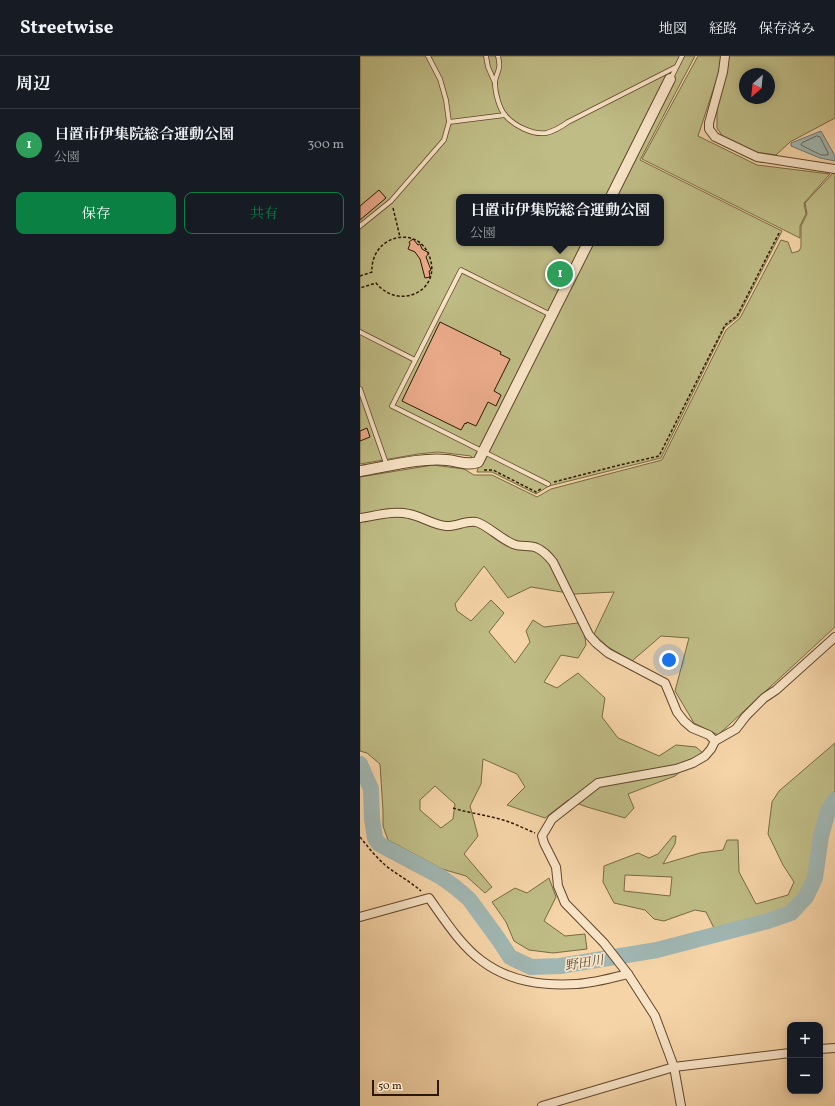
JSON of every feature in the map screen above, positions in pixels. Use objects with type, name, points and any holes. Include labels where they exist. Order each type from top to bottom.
[{"type":"street","points":[[725,56],[723,72],[709,123],[709,129],[712,134],[723,142],[757,157],[835,169]]},
{"type":"street","points":[[612,194],[670,79]]},
{"type":"street","points":[[360,472],[428,460],[446,460],[468,464],[476,462],[483,451],[586,246]]},
{"type":"street","points":[[360,518],[401,512],[411,514],[435,524],[446,526],[459,525],[471,521],[479,523],[499,536],[516,544],[536,547],[546,553],[553,562],[589,636],[608,653],[665,683],[677,712],[684,721],[692,728],[709,735],[715,741]]},
{"type":"street","points":[[681,1106],[674,1067],[655,1016],[626,971],[604,943],[565,903],[558,886],[556,867],[542,836],[552,819],[598,783],[676,769],[693,763],[705,756],[715,741],[736,729],[746,716],[764,698],[776,690],[835,637]]},
{"type":"street","points":[[360,917],[429,898],[466,947],[481,961],[502,974],[519,980],[544,984],[579,984],[626,971]]},
{"type":"street","points":[[823,1049],[835,1048]]},
{"type":"street","points":[[542,1106],[674,1067],[787,1053]]},
{"type":"lane","points":[[360,226],[391,201],[444,140],[449,122],[446,100],[440,78],[428,56]]},
{"type":"lane","points":[[486,56],[488,67],[495,83],[499,105],[505,115],[512,122],[536,133],[546,133],[557,130],[568,122],[676,67]]},
{"type":"lane","points":[[495,83],[500,66],[498,56]]},
{"type":"lane","points":[[670,79],[682,56]]},
{"type":"lane","points":[[449,122],[505,115]]},
{"type":"lane","points":[[548,484],[392,406],[461,270],[551,315]]},
{"type":"lane","points":[[360,332],[415,360]]},
{"type":"lane","points":[[360,389],[387,467]]},
{"type":"path","points":[[391,201],[400,237]]},
{"type":"path","points":[[476,462],[481,470],[493,470],[536,492],[548,484],[659,456],[725,325],[737,316],[778,233]]},
{"type":"path","points":[[360,276],[372,272],[372,261],[383,244],[388,240],[400,237],[413,240],[420,244],[428,254],[430,260],[431,272],[429,280],[416,294],[398,297],[386,293],[376,283],[360,288]]},
{"type":"path","points":[[453,808],[469,813],[505,820],[542,836]]},
{"type":"path","points":[[360,837],[370,850],[386,865],[413,884],[429,898]]},
{"type":"shaded area","points":[[360,56],[695,56],[640,160],[782,231],[738,317],[725,327],[661,458],[549,486],[536,494],[492,472],[477,472],[478,468],[471,456],[438,452],[360,464]]},
{"type":"shaded area","points":[[698,56],[721,56],[719,72],[698,136],[757,165],[830,174],[804,203],[806,214],[800,226],[800,238],[642,159]]},
{"type":"shaded area","points":[[729,56],[835,56],[835,118],[790,142],[776,155],[755,152],[724,138],[717,128],[717,110]]},
{"type":"shaded area","points":[[835,171],[835,627],[718,735],[694,723],[675,691],[689,638],[661,636],[632,661],[608,647],[594,634],[614,592],[574,594],[531,587],[508,598],[484,566],[455,604],[457,611],[471,621],[491,600],[504,613],[489,632],[515,663],[530,642],[526,631],[533,620],[544,627],[578,623],[584,630],[586,645],[578,658],[561,655],[544,682],[557,688],[578,673],[605,698],[602,717],[618,738],[659,756],[676,745],[696,747],[703,753],[675,776],[628,794],[634,808],[625,818],[568,800],[545,818],[507,805],[525,787],[517,774],[483,759],[481,784],[470,806],[478,836],[464,854],[492,887],[485,893],[466,876],[442,869],[388,840],[383,826],[380,764],[367,753],[360,751],[360,477],[433,465],[464,469],[474,475],[492,475],[537,497],[551,489],[662,460],[726,330],[740,318],[781,240],[788,242],[792,253],[799,251],[801,247],[801,226],[807,214],[805,203]],"holes":[[[435,786],[455,804],[453,819],[441,828],[420,810],[420,800]]]},
{"type":"shaded area","points":[[835,743],[835,791],[821,810],[810,877],[789,909],[715,930],[706,912],[695,910],[664,921],[654,919],[645,910],[614,903],[603,882],[604,866],[638,853],[649,858],[658,854],[673,836],[676,836],[675,844],[663,864],[700,853],[723,850],[727,840],[738,840],[739,872],[756,904],[788,895],[794,882],[783,865],[768,834],[772,802],[779,791]],"holes":[[[625,875],[672,877],[670,896],[624,891]]]},
{"type":"shaded area","points":[[549,878],[556,897],[544,921],[565,936],[585,934],[587,949],[553,953],[529,950],[514,941],[506,922],[492,902],[515,888],[527,893]]},
{"type":"water","points":[[821,131],[835,156],[835,161],[820,158],[791,146],[791,143]]},
{"type":"building","points":[[379,190],[386,198],[360,220],[360,206]]},
{"type":"building","points":[[413,239],[418,245],[420,244],[422,249],[429,253],[426,257],[431,270],[429,271],[430,277],[425,278],[420,259],[415,252],[408,249],[410,244],[409,242]]},
{"type":"building","points":[[440,322],[501,352],[500,354],[510,359],[494,391],[501,395],[496,406],[488,402],[476,426],[467,422],[461,430],[402,401]]},
{"type":"building","points":[[367,428],[370,437],[360,441],[360,431]]},
{"type":"waterway","name":"野田川","points":[[360,764],[371,789],[372,819],[375,838],[379,844],[441,877],[455,887],[469,899],[510,957],[531,967],[560,966],[657,950],[768,921],[791,913],[806,897],[815,878],[821,836],[828,811],[835,800]]},
{"type":"place","name":"日置市伊集院総合運動公園","points":[[560,274]]}]
